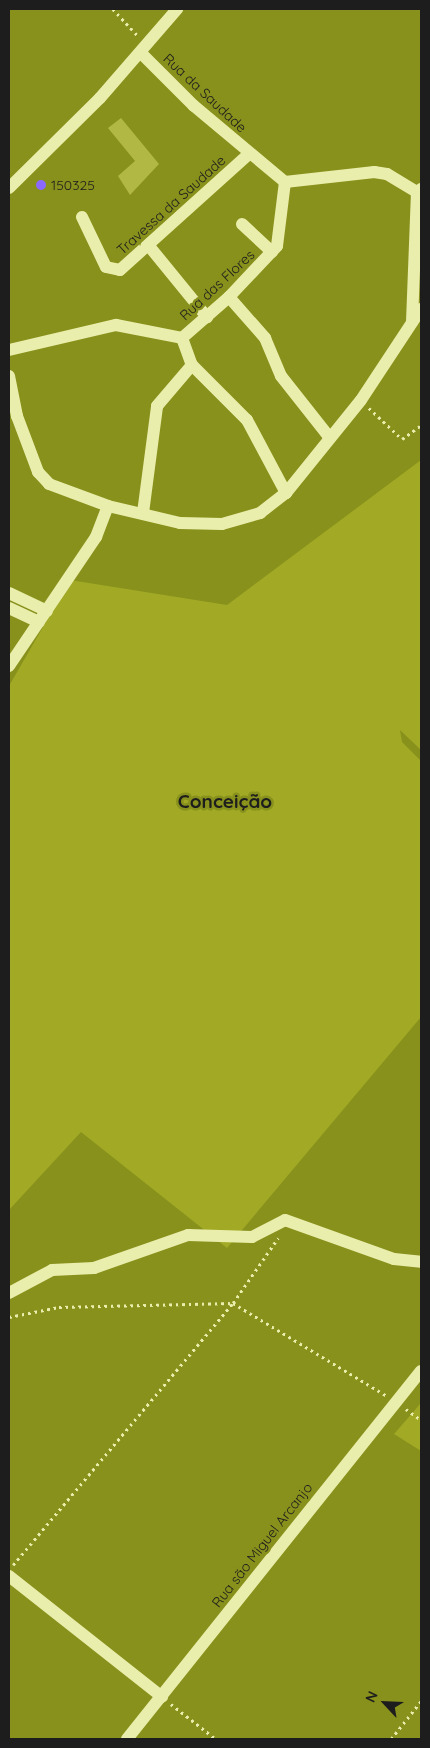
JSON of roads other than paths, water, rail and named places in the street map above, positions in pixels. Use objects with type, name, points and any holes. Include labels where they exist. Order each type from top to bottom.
[{"type":"street","points":[[9,188],[144,50],[177,9]]},
{"type":"street","name":"Rua da Saudade","points":[[144,50],[249,154]]},
{"type":"street","points":[[249,154],[284,182],[374,172],[388,174],[419,190],[412,322]]},
{"type":"street","name":"Travessa da Saudade","points":[[82,218],[106,267],[113,271],[149,246],[249,154]]},
{"type":"street","name":"Rua das Flores","points":[[9,350],[116,325],[182,338],[230,297],[272,252],[284,182]]},
{"type":"street","points":[[242,224],[272,252]]},
{"type":"street","points":[[149,246],[207,317]]},
{"type":"street","points":[[230,297],[265,338],[281,376],[330,438]]},
{"type":"street","points":[[9,376],[16,416],[38,472],[60,491],[108,506],[205,527],[260,513],[286,493],[361,400],[421,310]]},
{"type":"street","points":[[182,338],[192,365],[247,420],[286,493]]},
{"type":"street","points":[[143,513],[157,406],[192,365]]},
{"type":"street","points":[[9,666],[96,537],[108,506]]},
{"type":"street","points":[[9,593],[46,611]]},
{"type":"street","points":[[9,608],[39,622]]},
{"type":"street","points":[[9,1294],[52,1270],[94,1268],[188,1235],[252,1237],[291,1220],[394,1258],[421,1262]]},
{"type":"street","name":"Rua são Miguel Arcanjo","points":[[127,1739],[394,1401],[421,1371]]},
{"type":"street","points":[[9,1576],[162,1697]]},
{"type":"place","name":"150325","points":[[41,185]]},
{"type":"district","name":"Conceição","points":[[225,802]]}]
